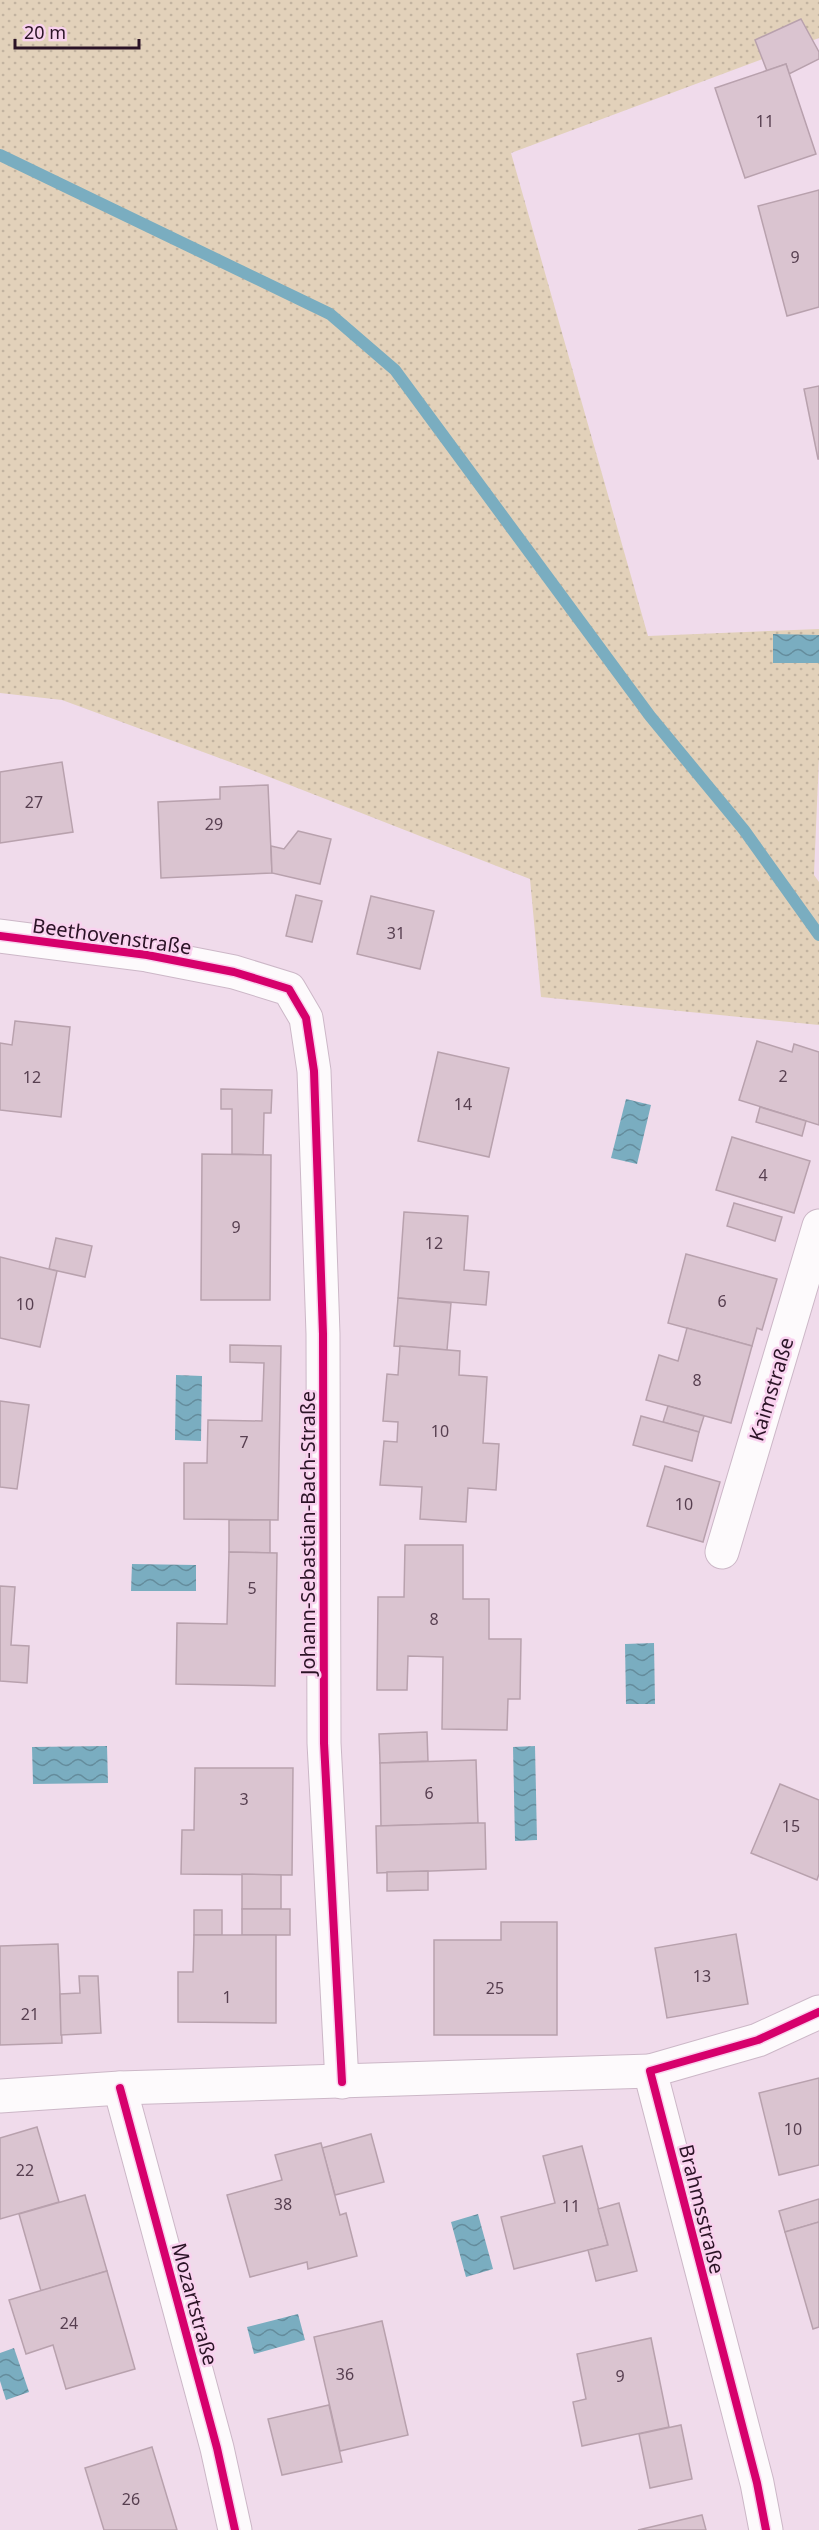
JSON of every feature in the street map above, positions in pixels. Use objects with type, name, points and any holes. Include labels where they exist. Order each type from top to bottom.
[{"type":"street","name":"Beethovenstraße","points":[[0,936],[147,955],[234,972],[289,989]]},
{"type":"street","name":"Johann-Sebastian-Bach-Straße","points":[[289,989],[306,1018],[314,1071],[323,1334],[324,1743],[342,2082]]},
{"type":"street","name":"Kaimstraße","points":[[722,1552],[819,1226]]},
{"type":"street","points":[[0,2096],[120,2088],[650,2071],[758,2040],[819,2012]]},
{"type":"street","name":"Brahmsstraße","points":[[650,2071],[757,2483],[766,2530]]},
{"type":"street","name":"Mozartstraße","points":[[120,2088],[217,2448],[235,2530]]},
{"type":"shaded area","points":[[0,0],[819,0],[819,38],[511,153],[648,636],[819,629],[819,756],[814,875],[819,882],[819,1025],[541,997],[530,879],[241,766],[62,700],[0,693]]},
{"type":"water","points":[[773,634],[819,635],[819,663],[773,663]]},
{"type":"water","points":[[626,1099],[651,1105],[637,1164],[611,1158]]},
{"type":"water","points":[[176,1375],[202,1376],[201,1441],[175,1440]]},
{"type":"water","points":[[132,1564],[196,1565],[196,1591],[131,1591]]},
{"type":"water","points":[[654,1643],[655,1704],[626,1704],[625,1644]]},
{"type":"water","points":[[107,1746],[108,1783],[33,1784],[32,1747]]},
{"type":"water","points":[[535,1746],[537,1840],[515,1841],[513,1747]]},
{"type":"water","points":[[478,2214],[493,2269],[466,2277],[451,2222]]},
{"type":"water","points":[[298,2314],[305,2340],[254,2354],[247,2327]]},
{"type":"water","points":[[14,2348],[29,2392],[6,2400],[0,2381],[0,2353]]},
{"type":"building","points":[[801,19],[819,52],[819,59],[789,74],[786,64],[767,71],[755,40]]},
{"type":"building","points":[[786,64],[816,154],[745,178],[715,88]]},
{"type":"building","points":[[819,190],[819,307],[787,316],[758,206]]},
{"type":"building","points":[[819,386],[819,459],[818,459],[804,389]]},
{"type":"building","points":[[62,762],[73,832],[0,843],[0,772]]},
{"type":"building","points":[[268,785],[272,873],[161,878],[158,802],[220,799],[220,787]]},
{"type":"building","points":[[298,831],[331,839],[320,884],[272,873],[271,846],[284,849]]},
{"type":"building","points":[[296,895],[322,901],[312,942],[286,936]]},
{"type":"building","points":[[371,896],[434,911],[420,969],[357,954]]},
{"type":"building","points":[[15,1021],[70,1027],[61,1117],[0,1110],[0,1043],[12,1045]]},
{"type":"building","points":[[757,1041],[792,1052],[794,1044],[819,1052],[819,1125],[739,1100]]},
{"type":"building","points":[[438,1052],[509,1068],[489,1157],[418,1141]]},
{"type":"building","points":[[221,1089],[272,1090],[271,1113],[264,1113],[263,1155],[232,1154],[232,1109],[221,1109]]},
{"type":"building","points":[[760,1107],[806,1121],[802,1136],[756,1122]]},
{"type":"building","points":[[732,1137],[810,1161],[794,1213],[716,1190]]},
{"type":"building","points":[[202,1154],[271,1155],[270,1300],[201,1300]]},
{"type":"building","points":[[734,1203],[782,1217],[775,1241],[727,1226]]},
{"type":"building","points":[[404,1212],[468,1216],[464,1270],[489,1272],[486,1305],[398,1298]]},
{"type":"building","points":[[56,1238],[92,1246],[85,1277],[49,1269]]},
{"type":"building","points":[[686,1254],[777,1279],[762,1330],[757,1328],[752,1346],[668,1323]]},
{"type":"building","points":[[0,1257],[57,1271],[40,1347],[0,1338]]},
{"type":"building","points":[[398,1298],[451,1303],[447,1350],[394,1346]]},
{"type":"building","points":[[687,1328],[752,1346],[731,1423],[646,1400],[659,1355],[678,1361]]},
{"type":"building","points":[[230,1345],[281,1346],[278,1520],[184,1519],[184,1463],[207,1463],[208,1420],[262,1421],[264,1363],[230,1362]]},
{"type":"building","points":[[400,1346],[460,1351],[459,1375],[487,1377],[483,1443],[499,1444],[496,1490],[468,1488],[466,1522],[420,1519],[422,1487],[380,1485],[384,1441],[397,1442],[398,1422],[383,1421],[387,1374],[398,1375]]},
{"type":"building","points":[[0,1401],[29,1405],[17,1489],[0,1487]]},
{"type":"building","points":[[668,1406],[704,1416],[699,1432],[663,1422]]},
{"type":"building","points":[[641,1416],[699,1432],[692,1461],[633,1445]]},
{"type":"building","points":[[665,1466],[720,1482],[703,1542],[647,1526]]},
{"type":"building","points":[[229,1520],[270,1520],[270,1553],[229,1552]]},
{"type":"building","points":[[405,1545],[463,1545],[463,1599],[489,1599],[489,1639],[521,1639],[520,1699],[508,1699],[507,1730],[442,1729],[443,1657],[408,1656],[407,1690],[377,1690],[378,1597],[404,1597]]},
{"type":"building","points":[[229,1552],[277,1553],[275,1686],[176,1684],[177,1623],[227,1624]]},
{"type":"building","points":[[0,1586],[15,1587],[11,1645],[29,1646],[27,1683],[0,1681]]},
{"type":"building","points":[[427,1732],[428,1761],[380,1763],[379,1734]]},
{"type":"building","points":[[476,1760],[478,1823],[381,1826],[380,1763]]},
{"type":"building","points":[[195,1768],[293,1768],[292,1875],[181,1874],[182,1830],[194,1830]]},
{"type":"building","points":[[780,1784],[819,1800],[819,1874],[817,1880],[751,1853]]},
{"type":"building","points":[[485,1823],[486,1869],[377,1873],[376,1826]]},
{"type":"building","points":[[428,1871],[428,1890],[387,1891],[387,1872]]},
{"type":"building","points":[[242,1874],[281,1875],[281,1909],[242,1909]]},
{"type":"building","points":[[242,1909],[290,1909],[290,1935],[242,1935]]},
{"type":"building","points":[[194,1910],[222,1910],[222,1935],[194,1935]]},
{"type":"building","points":[[501,1922],[557,1922],[557,2035],[434,2035],[434,1940],[501,1940]]},
{"type":"building","points":[[736,1934],[748,2004],[667,2018],[655,1948]]},
{"type":"building","points":[[194,1935],[276,1935],[276,2023],[178,2022],[178,1972],[193,1972]]},
{"type":"building","points":[[58,1944],[62,2043],[0,2045],[0,1946]]},
{"type":"building","points":[[79,1976],[98,1976],[101,2033],[61,2035],[60,1994],[80,1993]]},
{"type":"building","points":[[819,2078],[819,2165],[779,2175],[759,2093]]},
{"type":"building","points":[[37,2127],[59,2202],[0,2219],[0,2138]]},
{"type":"building","points":[[371,2134],[384,2182],[335,2195],[322,2148]]},
{"type":"building","points":[[321,2143],[340,2215],[346,2213],[357,2256],[308,2269],[307,2262],[250,2277],[227,2195],[282,2180],[275,2155]]},
{"type":"building","points":[[582,2146],[608,2245],[514,2269],[501,2217],[555,2203],[543,2156]]},
{"type":"building","points":[[85,2195],[107,2271],[41,2291],[19,2214]]},
{"type":"building","points":[[819,2199],[819,2222],[785,2232],[779,2211]]},
{"type":"building","points":[[619,2203],[637,2271],[596,2281],[588,2250],[608,2245],[598,2209]]},
{"type":"building","points":[[819,2222],[819,2327],[813,2329],[785,2232]]},
{"type":"building","points":[[107,2271],[135,2369],[66,2389],[53,2345],[26,2354],[9,2300]]},
{"type":"building","points":[[382,2321],[408,2435],[340,2451],[314,2337]]},
{"type":"building","points":[[651,2338],[669,2427],[582,2446],[573,2402],[586,2399],[577,2354]]},
{"type":"building","points":[[329,2405],[342,2462],[282,2475],[268,2419]]},
{"type":"building","points":[[681,2425],[692,2479],[650,2488],[639,2434]]},
{"type":"building","points":[[152,2447],[177,2530],[104,2530],[85,2468]]},
{"type":"building","points":[[702,2515],[706,2530],[638,2530]]},
{"type":"waterway","points":[[0,155],[330,314],[395,370],[650,716],[744,830],[819,935]]},
{"type":"cycle path","points":[[0,936],[147,955],[234,972],[289,989],[306,1018],[314,1071],[323,1334],[324,1743],[342,2082]]},
{"type":"cycle path","points":[[766,2530],[757,2483],[650,2071],[758,2040],[819,2012]]},
{"type":"cycle path","points":[[120,2088],[217,2448],[235,2530]]}]
